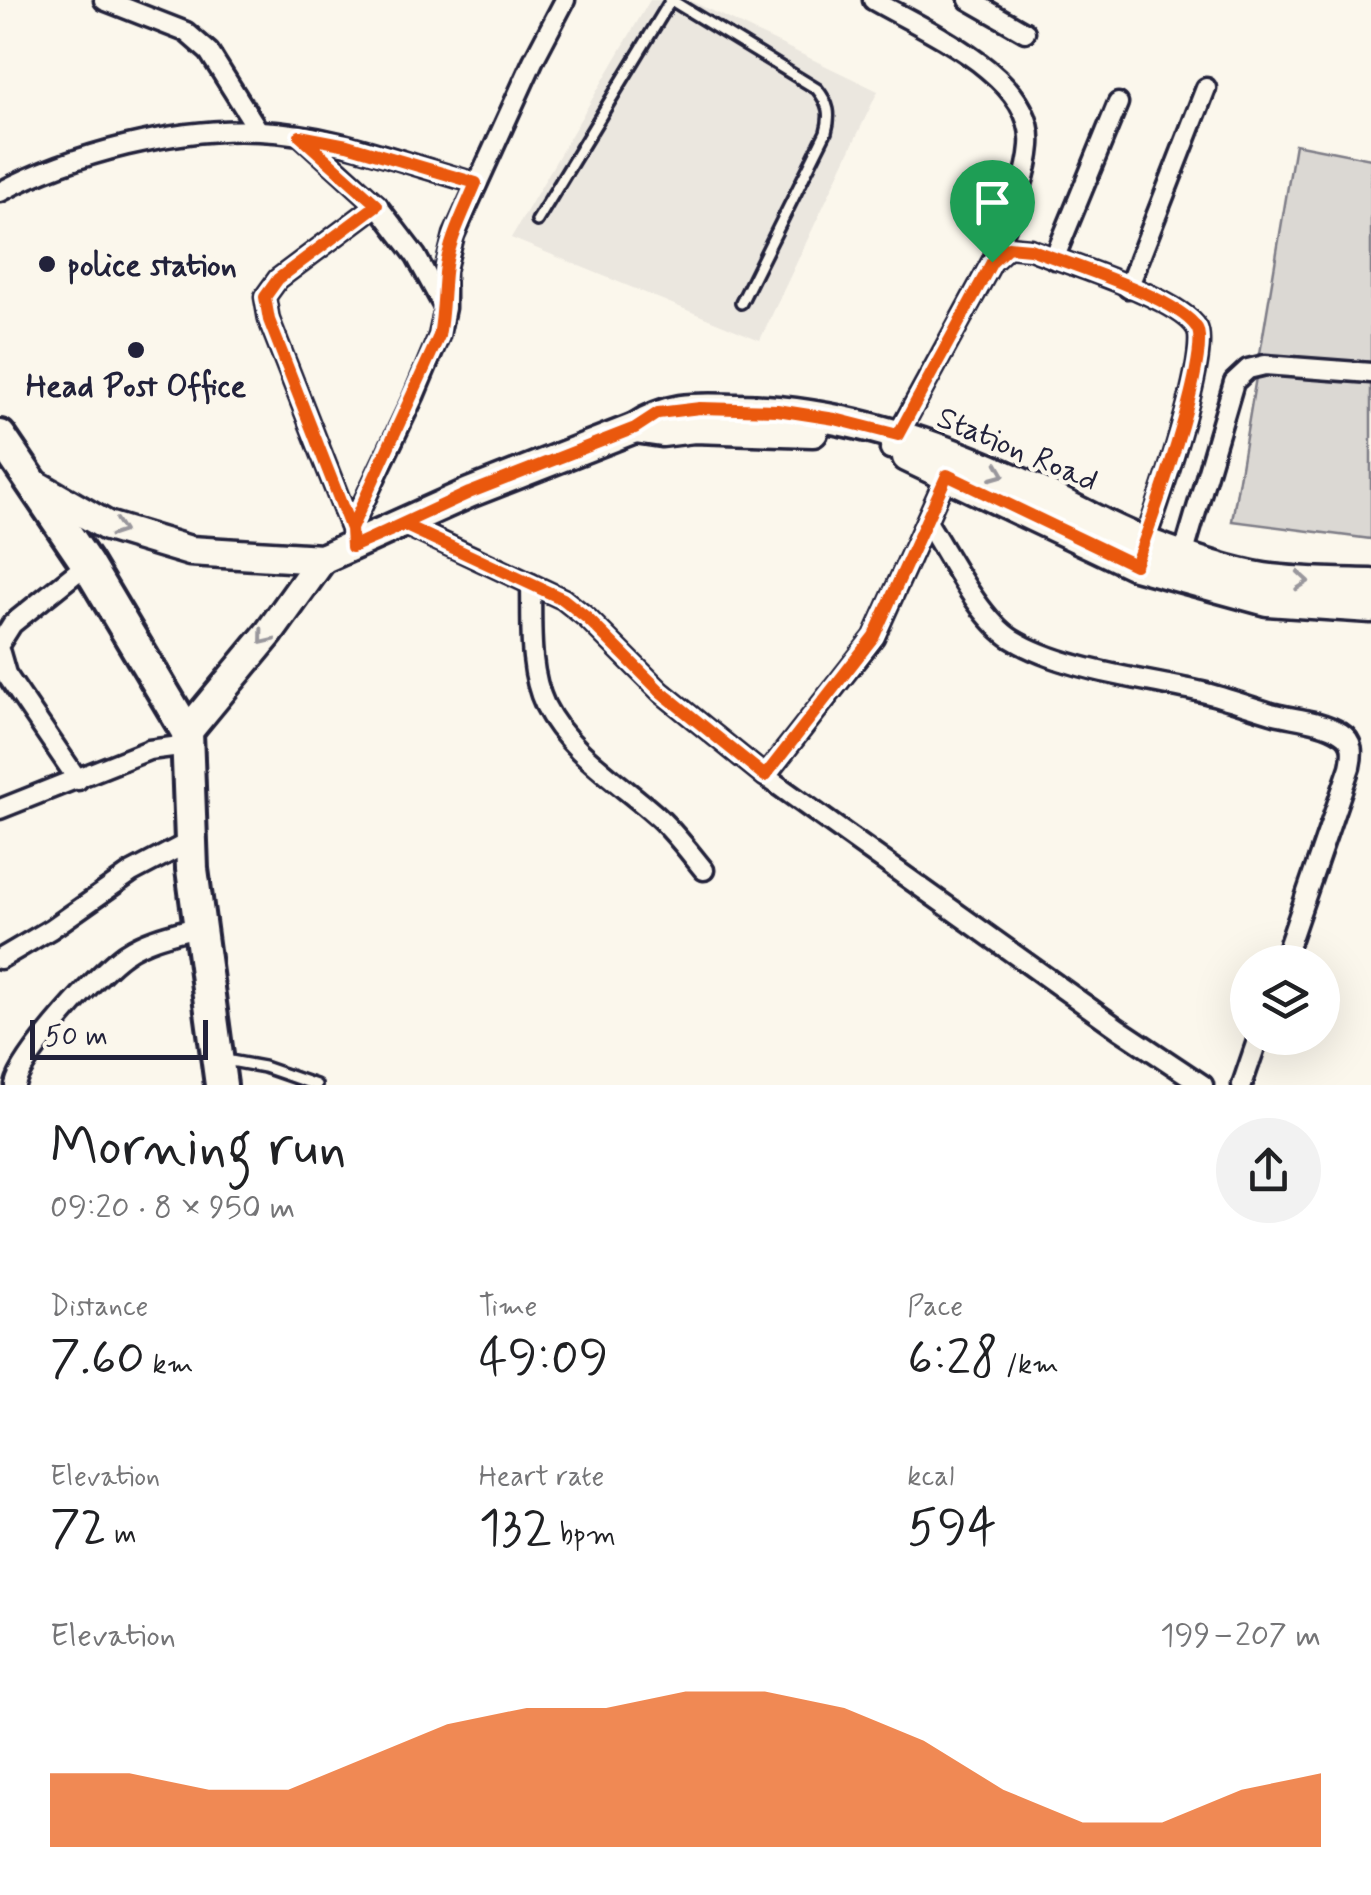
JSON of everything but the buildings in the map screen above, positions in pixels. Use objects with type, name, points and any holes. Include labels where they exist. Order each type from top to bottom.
[{"type":"main road","points":[[187,738],[322,560],[352,538],[404,525],[469,493],[635,428],[662,432],[694,428],[793,429],[894,442],[947,475],[1267,601],[1371,608]]},
{"type":"main road","name":"Station Road","points":[[894,442],[1007,476],[1140,554],[1184,556],[1262,578],[1371,584]]},
{"type":"main road","points":[[4,451],[32,483],[87,564],[187,738],[192,869],[219,1072]]},
{"type":"main road","points":[[32,483],[107,526],[190,551],[322,560]]},
{"type":"street","points":[[104,0],[186,32],[209,52],[258,130]]},
{"type":"street","points":[[352,538],[439,336],[445,271],[476,183],[566,0]]},
{"type":"street","points":[[873,0],[971,56],[1008,88],[1026,116],[1030,141],[1026,169],[992,262],[894,442]]},
{"type":"street","points":[[969,0],[1026,32]]},
{"type":"street","points":[[1128,288],[1206,88]]},
{"type":"street","points":[[1054,259],[1118,103]]},
{"type":"street","points":[[0,192],[64,165],[138,144],[194,134],[258,130],[347,145],[476,183]]},
{"type":"street","points":[[300,136],[377,205],[416,256],[444,308]]},
{"type":"street","points":[[352,538],[269,320],[265,297],[278,279],[377,205]]},
{"type":"street","points":[[992,262],[1008,247],[1030,249],[1173,306],[1196,328],[1201,345],[1194,384],[1140,554]]},
{"type":"street","points":[[1184,556],[1234,382],[1248,368],[1266,365],[1371,373]]},
{"type":"street","points":[[765,776],[874,636],[947,475]]},
{"type":"street","points":[[927,522],[982,605],[1010,638],[1107,672],[1321,724],[1350,741],[1350,766],[1289,945]]},
{"type":"street","points":[[404,525],[563,599],[661,692],[765,776],[1203,1085]]},
{"type":"street","points":[[0,644],[12,624],[87,564]]},
{"type":"street","points":[[531,584],[532,660],[544,703],[562,732],[664,822],[704,870]]},
{"type":"street","points":[[0,653],[6,674],[78,780]]},
{"type":"street","points":[[0,809],[187,738]]},
{"type":"street","points":[[0,960],[132,872],[193,840]]},
{"type":"street","points":[[16,1085],[28,1058],[106,968],[144,942],[200,926]]},
{"type":"street","points":[[1242,1085],[1252,1055]]},
{"type":"lane","points":[[538,221],[671,0],[817,90],[828,102],[826,132],[740,303]]},
{"type":"lane","points":[[219,1072],[264,1067],[316,1085]]},
{"type":"shaded area","points":[[650,0],[689,0],[878,91],[760,340],[511,238]]},
{"type":"shaded area","points":[[1295,144],[1371,159],[1371,539],[1232,521]]},
{"type":"place","name":"police station","points":[[47,264]]},
{"type":"place","name":"Head Post Office","points":[[136,350]]},
{"type":"route","points":[[992,262],[898,435],[777,410],[700,408],[658,413],[635,428],[469,493],[352,547],[351,529],[439,336],[445,271],[454,235],[476,183],[347,145],[300,136],[377,205],[278,279],[265,297],[269,320],[351,529],[352,547],[404,525],[563,599],[661,692],[765,776],[874,636],[947,475],[1135,565],[1194,384],[1201,345],[1196,328],[1173,306],[1030,249],[1008,247],[992,262]]}]
